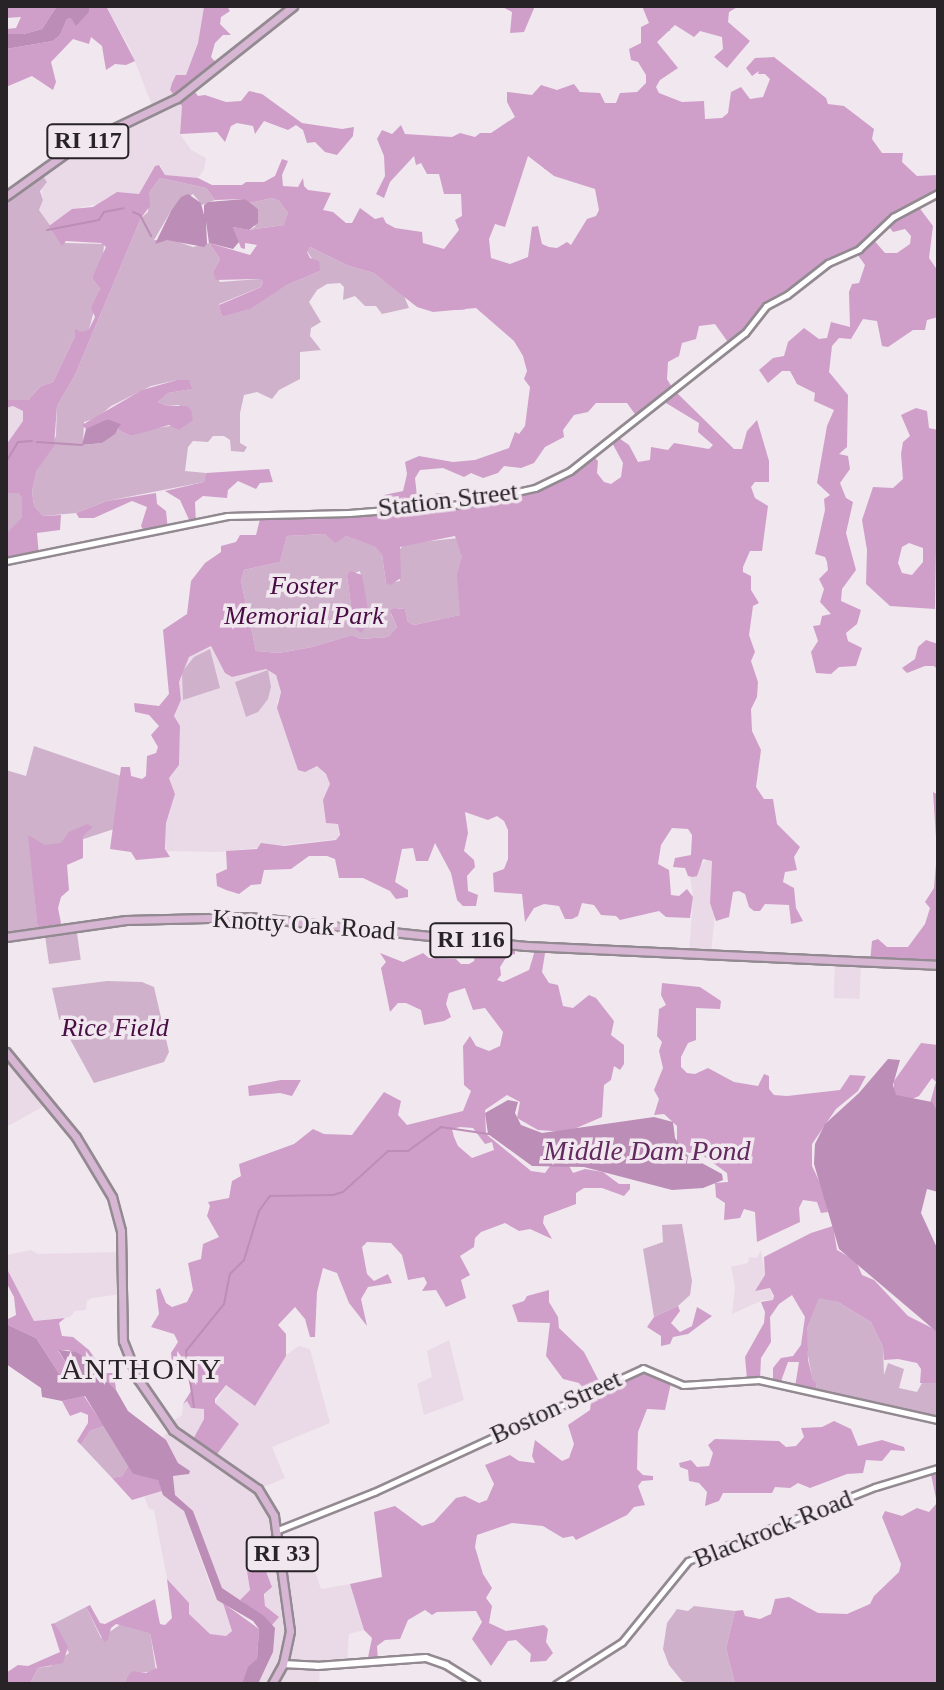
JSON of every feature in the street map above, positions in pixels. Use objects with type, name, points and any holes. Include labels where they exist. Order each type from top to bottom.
[{"type":"main road","name":"RI 117","points":[[6,196],[73,148],[177,98],[293,6]]},
{"type":"main road","name":"Knotty Oak Road","points":[[6,937],[126,920],[249,917],[525,946],[938,965]]},
{"type":"main road","name":"RI 33","points":[[6,1052],[76,1137],[112,1197],[121,1231],[123,1341],[138,1379],[173,1430],[258,1489],[278,1530],[290,1616],[283,1664],[272,1684]]},
{"type":"main road","points":[[283,1664],[317,1666],[426,1658],[446,1665],[476,1684]]},
{"type":"street","name":"Station Street","points":[[6,561],[227,516],[349,513],[462,504],[535,488],[570,471],[745,333],[766,306],[787,295],[828,263],[859,249],[893,217],[938,193]]},
{"type":"street","name":"Boston Street","points":[[278,1530],[374,1492],[643,1368],[683,1385],[759,1380],[938,1420]]},
{"type":"street","name":"Blackrock Road","points":[[556,1684],[622,1642],[688,1561],[875,1487],[938,1468]]},
{"type":"shaded area","points":[[6,6],[57,6],[42,29],[6,39],[6,29],[16,28],[21,17],[6,18]]},
{"type":"shaded area","points":[[89,6],[106,6],[135,61],[126,65],[115,64],[106,70],[102,46],[91,37],[89,44],[73,39],[51,62],[56,82],[53,90],[32,76],[6,87],[6,49],[53,41],[60,35],[67,19],[89,12]]},
{"type":"shaded area","points":[[106,6],[205,6],[198,43],[186,75],[180,76],[178,99],[182,106],[180,134],[191,150],[206,158],[204,170],[196,180],[165,175],[160,165],[155,166],[139,194],[106,198],[100,204],[82,207],[49,226],[39,210],[43,200],[40,172],[73,148],[154,111],[131,51]]},
{"type":"shaded area","points":[[227,6],[230,11],[221,17],[220,24],[231,35],[223,35],[215,43],[211,57],[219,66],[192,88],[198,96],[205,95],[226,102],[241,101],[249,91],[262,94],[302,123],[342,129],[354,127],[353,136],[337,155],[325,152],[315,142],[307,143],[303,130],[296,125],[288,130],[264,121],[255,134],[253,126],[237,123],[231,126],[225,142],[217,132],[180,134],[182,106],[170,90],[172,83],[176,75],[186,75],[198,43],[204,7]]},
{"type":"shaded area","points":[[501,6],[535,6],[524,32],[510,33],[512,12]]},
{"type":"shaded area","points":[[642,6],[739,6],[729,12],[728,22],[750,41],[727,68],[714,57],[723,49],[722,37],[700,31],[694,37],[675,25],[657,42],[678,68],[660,80],[656,87],[659,93],[682,102],[704,101],[705,119],[722,118],[728,113],[731,92],[741,87],[750,99],[763,97],[770,79],[765,74],[758,74],[759,71],[752,76],[746,68],[755,58],[774,57],[826,98],[828,104],[844,106],[874,129],[872,139],[882,153],[903,153],[902,162],[917,176],[938,175],[938,194],[918,206],[933,226],[929,258],[938,271],[938,317],[927,320],[925,330],[913,330],[888,347],[882,346],[877,321],[863,319],[851,339],[839,338],[832,346],[829,372],[848,395],[847,447],[839,454],[848,456],[850,469],[840,483],[846,498],[853,502],[846,533],[856,570],[842,589],[841,601],[861,610],[857,624],[846,633],[848,641],[862,648],[856,666],[839,667],[831,674],[816,673],[811,652],[818,641],[813,626],[820,625],[822,616],[831,614],[820,602],[824,589],[819,579],[828,570],[827,562],[825,557],[815,554],[825,510],[824,499],[830,495],[817,483],[827,426],[834,410],[814,401],[815,393],[797,384],[790,371],[782,371],[768,383],[759,370],[773,358],[784,356],[788,342],[804,328],[819,339],[827,338],[831,322],[850,327],[849,292],[852,284],[859,283],[865,265],[855,251],[835,260],[767,305],[746,332],[730,345],[715,324],[699,326],[696,339],[682,343],[679,356],[668,362],[667,379],[673,389],[734,449],[742,449],[747,431],[757,420],[769,461],[769,482],[755,482],[751,487],[755,498],[768,506],[762,551],[750,551],[743,567],[743,572],[751,576],[751,590],[759,603],[753,606],[749,635],[755,652],[751,661],[758,682],[757,697],[751,709],[752,731],[761,750],[756,787],[764,799],[773,799],[777,824],[800,847],[794,857],[797,870],[785,872],[783,882],[794,888],[796,908],[803,921],[791,924],[789,905],[765,904],[760,911],[754,911],[749,907],[745,894],[739,891],[733,892],[729,917],[716,921],[710,903],[712,861],[703,859],[697,876],[693,877],[688,876],[685,868],[673,867],[675,858],[691,855],[692,835],[688,829],[672,828],[661,845],[658,864],[669,870],[671,895],[679,896],[687,889],[693,897],[690,918],[666,917],[659,911],[620,920],[616,916],[601,915],[594,905],[582,903],[578,916],[572,919],[565,919],[559,906],[544,904],[534,908],[525,922],[522,894],[494,892],[493,873],[504,869],[508,859],[508,830],[504,821],[497,816],[488,820],[465,812],[468,833],[464,851],[474,860],[475,867],[467,876],[468,891],[478,895],[476,906],[463,906],[457,900],[451,873],[435,843],[428,861],[416,861],[413,848],[402,849],[395,882],[408,890],[408,897],[396,899],[390,891],[363,878],[339,878],[335,859],[327,856],[309,856],[291,869],[264,870],[261,884],[251,885],[239,894],[217,886],[216,874],[227,869],[226,851],[257,849],[261,843],[284,846],[336,840],[340,835],[338,824],[326,823],[323,800],[330,784],[326,774],[317,766],[305,772],[298,770],[277,708],[281,692],[276,675],[266,669],[232,677],[225,673],[211,646],[189,657],[179,682],[181,700],[174,716],[180,726],[179,765],[169,778],[175,794],[166,823],[165,849],[170,857],[136,860],[131,852],[110,849],[121,767],[130,767],[131,776],[142,779],[146,776],[147,756],[156,753],[158,747],[151,735],[159,726],[149,715],[135,712],[134,703],[159,706],[169,694],[163,630],[187,614],[191,581],[205,563],[221,552],[221,546],[236,542],[240,535],[256,535],[261,515],[341,514],[389,508],[389,499],[384,495],[403,491],[407,474],[405,462],[419,456],[453,462],[475,460],[509,448],[515,432],[519,434],[525,426],[530,387],[524,379],[527,371],[523,356],[514,341],[476,308],[433,312],[417,307],[374,273],[349,266],[310,247],[307,252],[310,258],[319,261],[320,271],[287,285],[250,309],[222,317],[219,305],[261,287],[263,282],[260,279],[216,280],[213,272],[220,259],[209,243],[250,255],[257,245],[245,243],[245,249],[241,248],[233,227],[249,230],[284,225],[288,213],[279,201],[272,198],[249,203],[245,199],[215,200],[206,188],[160,178],[149,193],[150,206],[141,218],[75,375],[57,406],[54,446],[37,470],[32,491],[34,506],[43,516],[61,515],[60,530],[37,533],[39,556],[6,561],[6,534],[22,517],[22,499],[18,493],[6,493],[6,445],[23,421],[23,411],[13,406],[6,408],[6,400],[28,400],[41,386],[53,382],[75,336],[75,329],[82,332],[89,329],[95,317],[91,308],[100,289],[92,278],[106,247],[101,243],[66,241],[62,246],[49,226],[72,209],[93,207],[117,192],[139,194],[155,166],[159,165],[165,175],[198,178],[212,185],[242,185],[246,182],[264,182],[275,176],[282,159],[288,161],[282,175],[283,186],[298,187],[303,178],[308,190],[331,193],[323,210],[333,212],[346,223],[352,223],[360,208],[375,219],[383,217],[395,228],[422,232],[423,243],[444,249],[459,230],[455,220],[462,216],[461,194],[444,194],[439,174],[427,174],[421,163],[416,165],[414,156],[390,182],[384,198],[376,194],[385,176],[384,156],[377,139],[382,130],[392,134],[401,125],[405,134],[452,137],[460,133],[475,137],[480,133],[491,133],[515,117],[507,102],[507,92],[532,95],[541,85],[557,90],[574,84],[580,92],[600,93],[605,103],[616,103],[620,93],[637,92],[646,83],[646,75],[638,62],[631,60],[629,49],[641,43],[641,27],[649,23]],"holes":[[[528,156],[554,176],[595,189],[599,210],[596,216],[587,219],[571,245],[567,242],[557,248],[542,244],[538,226],[532,227],[528,257],[510,264],[491,258],[489,239],[495,224],[505,227]],[[887,224],[893,232],[905,229],[911,236],[910,244],[897,253],[885,253],[872,238]],[[661,400],[699,423],[698,432],[713,445],[709,449],[674,443],[668,450],[651,447],[650,460],[638,462],[629,445],[613,434],[609,437],[623,463],[621,477],[611,484],[604,482],[597,473],[598,461],[590,453],[558,478],[519,494],[452,505],[448,494],[436,493],[433,505],[418,506],[415,478],[420,470],[443,468],[464,477],[471,473],[483,478],[498,473],[504,466],[521,468],[534,463],[545,447],[564,437],[563,430],[574,415],[588,412],[596,403],[627,403],[637,417]],[[325,534],[335,543],[346,536],[376,547],[382,555],[386,583],[390,585],[401,578],[400,547],[455,536],[462,557],[457,574],[460,615],[414,625],[408,622],[405,609],[394,608],[390,611],[397,627],[388,637],[361,639],[352,635],[279,653],[256,651],[241,581],[244,570],[280,562],[287,536]]]},
{"type":"shaded area","points":[[177,380],[189,380],[192,389],[168,393],[158,402],[167,406],[187,406],[191,410],[193,420],[179,430],[169,425],[131,436],[118,430],[120,424],[108,419],[93,429],[82,425],[142,390]]},
{"type":"shaded area","points":[[13,406],[23,411],[23,421],[6,445],[6,408]]},
{"type":"shaded area","points":[[916,408],[927,411],[929,428],[938,430],[935,609],[890,606],[866,584],[867,550],[862,520],[873,487],[893,488],[903,479],[901,454],[903,442],[910,436],[901,415]],"holes":[[[909,543],[923,548],[923,562],[912,575],[902,573],[898,563],[902,547]]]},
{"type":"shaded area","points":[[269,469],[273,482],[260,483],[256,489],[238,481],[228,490],[227,498],[203,496],[195,502],[196,524],[191,524],[180,500],[165,491],[204,482],[206,473]]},
{"type":"shaded area","points":[[156,493],[157,504],[166,511],[168,530],[146,535],[141,526],[147,507],[132,501],[94,518],[79,518],[76,513],[107,501]]},
{"type":"shaded area","points":[[350,571],[362,575],[370,621],[361,633],[354,627],[347,576]]},
{"type":"shaded area","points":[[926,640],[938,644],[938,670],[934,666],[925,666],[907,673],[902,668],[915,659],[918,647]]},
{"type":"shaded area","points":[[212,646],[218,660],[266,669],[276,675],[281,692],[277,702],[281,720],[298,766],[317,766],[328,777],[330,784],[324,812],[327,823],[338,824],[339,839],[219,852],[166,851],[166,823],[175,794],[169,778],[179,765],[180,726],[174,717],[181,700],[178,682],[189,657]]},
{"type":"shaded area","points":[[933,792],[938,795],[938,966],[870,962],[872,941],[878,939],[887,947],[908,947],[925,924],[930,908],[925,902],[934,888],[937,852]]},
{"type":"shaded area","points":[[87,824],[93,827],[83,836],[83,858],[67,865],[69,890],[61,897],[58,908],[62,928],[38,932],[28,835],[45,845],[61,843],[69,832]]},
{"type":"shaded area","points":[[708,858],[712,861],[711,894],[715,910],[711,955],[689,954],[693,897],[690,876]]},
{"type":"shaded area","points":[[477,941],[515,945],[515,954],[507,956],[500,967],[501,975],[497,980],[503,982],[529,970],[536,947],[546,947],[542,972],[549,983],[558,985],[563,1006],[573,1008],[589,995],[596,998],[614,1021],[611,1035],[624,1045],[624,1064],[620,1070],[614,1066],[611,1080],[604,1085],[602,1117],[567,1132],[538,1130],[517,1118],[520,1102],[507,1095],[485,1110],[486,1134],[531,1171],[545,1173],[550,1166],[568,1164],[573,1173],[585,1169],[603,1172],[619,1184],[630,1184],[630,1189],[624,1196],[602,1188],[584,1188],[576,1193],[576,1204],[544,1216],[543,1223],[552,1239],[530,1229],[519,1231],[505,1223],[481,1232],[475,1238],[474,1247],[460,1256],[470,1275],[461,1280],[466,1298],[446,1307],[436,1290],[422,1291],[427,1283],[424,1277],[408,1280],[402,1255],[391,1243],[367,1242],[362,1247],[367,1274],[374,1281],[388,1274],[392,1283],[368,1287],[361,1299],[367,1326],[349,1303],[337,1273],[323,1268],[317,1292],[315,1337],[310,1337],[305,1319],[295,1307],[278,1325],[286,1334],[286,1356],[255,1406],[226,1385],[215,1399],[215,1403],[239,1424],[215,1457],[191,1443],[204,1419],[204,1409],[191,1408],[187,1401],[183,1404],[191,1391],[186,1368],[172,1365],[171,1353],[178,1342],[174,1334],[151,1327],[159,1314],[156,1290],[160,1288],[166,1303],[172,1307],[187,1302],[193,1290],[188,1263],[201,1259],[203,1244],[219,1237],[207,1216],[208,1202],[229,1198],[232,1181],[241,1176],[239,1164],[294,1144],[313,1129],[324,1134],[352,1135],[384,1092],[401,1101],[398,1115],[407,1125],[463,1111],[471,1091],[464,1085],[463,1046],[470,1036],[476,1046],[489,1051],[500,1046],[503,1032],[485,1008],[473,1010],[465,988],[449,993],[446,1004],[451,1017],[444,1021],[424,1025],[421,1010],[406,1003],[398,1003],[390,1012],[381,968],[386,962],[380,953],[403,962],[423,953],[429,958],[456,959],[461,964],[474,961]],"holes":[[[473,1128],[485,1144],[492,1142],[494,1150],[472,1158],[458,1146],[452,1129]]]},
{"type":"shaded area","points":[[835,961],[861,962],[860,999],[834,998]]},
{"type":"shaded area","points":[[662,983],[700,987],[721,1001],[720,1009],[696,1008],[696,1040],[688,1043],[681,1057],[681,1067],[687,1073],[695,1074],[708,1068],[734,1082],[758,1086],[764,1074],[769,1076],[769,1089],[774,1095],[787,1096],[840,1090],[850,1075],[866,1076],[858,1091],[836,1109],[812,1144],[812,1166],[823,1189],[828,1212],[821,1213],[817,1202],[803,1200],[799,1208],[800,1222],[757,1242],[755,1212],[744,1209],[740,1218],[724,1220],[725,1203],[716,1197],[715,1183],[728,1182],[727,1173],[698,1152],[689,1153],[677,1148],[677,1126],[664,1114],[654,1115],[659,1099],[654,1090],[663,1068],[659,1051],[662,1042],[657,1036],[659,1009],[666,1005],[661,995]]},
{"type":"shaded area","points":[[921,1043],[938,1045],[938,1109],[930,1103],[936,1082],[932,1078],[919,1096],[912,1099],[894,1096],[894,1081]]},
{"type":"shaded area","points":[[6,1051],[48,1104],[6,1127]]},
{"type":"shaded area","points":[[301,1080],[292,1096],[280,1093],[249,1096],[248,1086]]},
{"type":"shaded area","points":[[833,1226],[837,1250],[856,1261],[862,1275],[874,1280],[908,1316],[938,1331],[938,1383],[920,1383],[921,1369],[917,1363],[884,1360],[883,1347],[871,1322],[838,1302],[819,1298],[807,1329],[808,1360],[817,1384],[815,1391],[795,1387],[799,1362],[788,1362],[780,1384],[773,1382],[773,1368],[781,1358],[793,1356],[801,1345],[805,1317],[792,1295],[779,1304],[770,1317],[771,1342],[761,1358],[760,1380],[747,1379],[745,1357],[764,1323],[765,1312],[761,1302],[773,1300],[774,1296],[770,1288],[755,1291],[765,1275],[764,1257],[811,1233]]},
{"type":"shaded area","points":[[31,1250],[38,1254],[121,1252],[122,1294],[92,1298],[87,1301],[86,1310],[75,1311],[70,1317],[34,1321],[6,1267],[6,1255]]},
{"type":"shaded area","points":[[761,1250],[765,1275],[756,1291],[770,1288],[774,1300],[763,1300],[732,1314],[735,1287],[731,1267],[748,1263],[749,1257],[757,1258]]},
{"type":"shaded area","points":[[6,1267],[34,1321],[65,1318],[59,1323],[62,1336],[73,1337],[89,1350],[105,1373],[114,1373],[116,1390],[84,1357],[68,1350],[58,1351],[72,1371],[66,1379],[62,1378],[36,1338],[6,1324],[6,1320],[16,1315],[14,1297],[6,1282]]},
{"type":"shaded area","points":[[549,1290],[549,1302],[558,1317],[559,1328],[584,1352],[601,1385],[643,1368],[671,1383],[665,1410],[647,1409],[638,1432],[637,1469],[643,1475],[653,1476],[653,1480],[642,1481],[638,1486],[645,1505],[634,1507],[627,1515],[576,1540],[573,1536],[563,1538],[543,1526],[512,1523],[477,1535],[475,1547],[483,1574],[492,1588],[486,1598],[492,1606],[489,1623],[506,1631],[544,1625],[548,1629],[546,1642],[553,1653],[546,1661],[530,1662],[531,1654],[516,1640],[508,1641],[491,1666],[472,1639],[482,1622],[476,1611],[437,1612],[432,1615],[425,1610],[408,1620],[400,1639],[385,1640],[377,1646],[378,1661],[367,1662],[372,1638],[364,1630],[350,1584],[382,1577],[374,1512],[395,1506],[422,1526],[434,1522],[456,1498],[465,1496],[479,1503],[487,1500],[494,1484],[485,1465],[510,1455],[519,1461],[535,1463],[532,1456],[535,1440],[562,1461],[569,1458],[574,1444],[568,1425],[590,1410],[591,1402],[579,1383],[563,1379],[546,1356],[550,1323],[518,1322],[512,1305],[524,1301],[527,1296]]},
{"type":"shaded area","points":[[678,1306],[680,1311],[671,1323],[680,1332],[692,1326],[697,1307],[712,1316],[688,1334],[673,1337],[670,1344],[661,1346],[661,1336],[647,1327],[654,1317]]},
{"type":"shaded area","points":[[449,1340],[464,1400],[424,1415],[417,1384],[432,1377],[427,1351]]},
{"type":"shaded area","points":[[299,1346],[310,1349],[330,1423],[272,1447],[285,1478],[259,1489],[279,1531],[252,1546],[246,1565],[250,1590],[240,1600],[222,1588],[193,1511],[175,1495],[173,1476],[185,1475],[163,1437],[171,1428],[168,1424],[182,1415],[183,1404],[187,1401],[204,1409],[204,1419],[191,1443],[232,1419],[215,1403],[226,1385],[255,1406],[286,1355]]},
{"type":"shaded area","points":[[84,1396],[104,1426],[90,1431],[81,1445],[77,1441],[88,1423],[88,1415],[81,1412],[70,1416],[62,1401]]},
{"type":"shaded area","points":[[834,1421],[851,1429],[858,1446],[882,1440],[904,1447],[905,1451],[891,1450],[882,1461],[866,1460],[863,1473],[847,1474],[810,1488],[798,1483],[790,1488],[775,1487],[772,1493],[723,1493],[719,1501],[705,1506],[707,1492],[699,1483],[689,1481],[688,1470],[680,1467],[679,1463],[691,1460],[697,1467],[709,1466],[713,1453],[708,1445],[715,1439],[779,1441],[786,1447],[796,1446],[804,1437],[801,1428],[822,1427]]},
{"type":"shaded area","points":[[129,1465],[133,1474],[158,1479],[162,1491],[132,1500],[112,1478],[122,1476]]},
{"type":"shaded area","points":[[938,1468],[938,1684],[735,1684],[726,1648],[735,1611],[743,1610],[745,1616],[760,1619],[771,1614],[775,1599],[789,1597],[818,1613],[847,1614],[870,1604],[874,1596],[899,1572],[901,1564],[882,1517],[885,1511],[902,1516],[917,1508],[929,1512],[937,1503],[930,1470]]},
{"type":"shaded area","points":[[162,1491],[184,1511],[210,1585],[217,1600],[223,1603],[232,1631],[226,1636],[210,1634],[188,1614],[188,1603],[167,1579],[154,1510],[149,1509],[144,1497]]},
{"type":"shaded area","points":[[279,1531],[283,1563],[265,1569],[272,1587],[264,1594],[265,1606],[279,1617],[272,1625],[240,1600],[250,1590],[246,1565],[252,1546]]},
{"type":"shaded area","points":[[311,1560],[321,1589],[350,1584],[364,1630],[349,1634],[347,1663],[320,1667],[319,1684],[258,1684],[273,1652],[272,1625],[279,1617],[265,1606],[265,1569],[284,1561]]},
{"type":"shaded area","points":[[167,1579],[189,1603],[189,1614],[210,1634],[226,1636],[232,1631],[223,1603],[259,1629],[257,1659],[242,1684],[127,1684],[125,1681],[132,1671],[146,1673],[157,1668],[150,1633],[116,1624],[104,1642],[86,1607],[90,1605],[100,1623],[105,1624],[155,1599],[160,1624],[165,1625],[172,1618]]},
{"type":"shaded area","points":[[55,1623],[68,1647],[63,1663],[38,1668],[30,1684],[6,1684],[6,1673],[18,1665],[28,1666],[60,1652],[51,1624]]},
{"type":"green space","points":[[40,172],[47,182],[40,191],[43,200],[39,210],[59,238],[65,243],[104,244],[103,257],[92,278],[100,289],[89,329],[75,336],[53,382],[41,386],[28,400],[6,400],[6,197]]},
{"type":"green space","points":[[160,178],[206,188],[215,200],[202,205],[193,194],[171,211],[154,240],[173,240],[193,247],[209,243],[220,259],[213,272],[220,282],[260,279],[263,282],[261,287],[219,304],[222,317],[249,309],[287,285],[320,271],[307,251],[310,247],[349,266],[374,273],[404,296],[409,308],[382,314],[376,306],[365,306],[355,296],[343,300],[344,287],[340,283],[327,284],[317,290],[309,302],[321,322],[311,328],[310,336],[321,350],[300,352],[300,379],[279,390],[272,399],[257,392],[244,395],[240,413],[240,443],[247,447],[244,452],[231,451],[230,440],[224,436],[213,436],[208,442],[193,441],[188,447],[185,471],[206,473],[204,482],[107,501],[76,513],[43,516],[34,506],[32,491],[37,470],[56,436],[57,406],[75,375],[141,218],[148,212],[149,193]],"holes":[[[177,380],[191,389],[168,393],[158,402],[167,406],[179,405],[189,423],[151,429],[131,436],[118,430],[102,443],[83,445],[84,422],[97,418],[111,406],[151,386]]]},
{"type":"green space","points":[[272,198],[279,201],[288,213],[287,221],[284,225],[249,230],[255,227],[258,209],[249,203]]},
{"type":"green space","points":[[6,493],[18,493],[22,499],[22,517],[6,535]]},
{"type":"green space","name":"Foster Memorial Park","points":[[287,536],[346,536],[377,547],[382,555],[386,583],[400,581],[397,553],[404,544],[458,538],[462,557],[460,615],[414,625],[408,622],[405,609],[394,608],[391,614],[397,627],[388,637],[361,639],[352,635],[279,653],[256,651],[241,581],[244,570],[280,562]],"holes":[[[360,571],[370,621],[354,627],[347,576]]]},
{"type":"green space","points":[[210,649],[220,688],[183,700],[182,672],[194,657]]},
{"type":"green space","points":[[268,670],[271,687],[268,699],[258,712],[246,717],[235,682]]},
{"type":"green space","points":[[34,746],[121,776],[114,829],[50,850],[29,836],[38,932],[6,938],[6,770],[26,776]]},
{"type":"green space","points":[[76,926],[81,960],[49,964],[44,930]]},
{"type":"green space","name":"Rice Field","points":[[107,981],[142,982],[154,987],[169,1052],[164,1062],[94,1083],[59,1019],[52,988]]},
{"type":"green space","points":[[682,1224],[692,1281],[690,1295],[678,1306],[654,1317],[643,1249],[663,1242],[662,1225]]},
{"type":"green space","points":[[819,1297],[838,1302],[871,1322],[883,1347],[884,1375],[888,1363],[904,1369],[899,1388],[917,1392],[922,1383],[938,1383],[938,1420],[815,1392],[817,1384],[813,1381],[807,1351],[807,1329]]},
{"type":"green space","points":[[104,1426],[129,1465],[122,1476],[112,1478],[81,1445],[90,1431]]},
{"type":"green space","points":[[694,1606],[735,1611],[726,1648],[735,1684],[682,1681],[669,1665],[663,1649],[667,1623],[677,1609],[688,1611]]},
{"type":"green space","points":[[86,1607],[101,1638],[121,1624],[150,1632],[156,1671],[138,1673],[125,1680],[127,1684],[30,1684],[38,1668],[51,1666],[69,1653],[55,1623]]},
{"type":"water","points":[[57,6],[89,6],[89,12],[76,26],[71,18],[67,19],[60,35],[53,41],[6,49],[6,39],[42,29]]},
{"type":"water","points":[[188,194],[201,203],[204,215],[204,205],[208,202],[245,199],[258,209],[258,223],[249,230],[233,227],[239,242],[233,249],[209,243],[206,221],[207,244],[204,247],[167,240],[155,244],[171,211],[181,197]]},
{"type":"water","points":[[108,419],[121,424],[115,434],[102,443],[82,445],[86,429]]},
{"type":"water","points":[[888,1059],[900,1060],[893,1085],[896,1095],[932,1102],[938,1111],[938,1192],[927,1189],[921,1213],[938,1250],[938,1333],[839,1249],[814,1164],[815,1144],[825,1124],[859,1093]]},
{"type":"water","name":"Middle Dam Pond","points":[[508,1100],[518,1102],[515,1113],[521,1125],[542,1133],[654,1117],[673,1122],[675,1138],[687,1155],[722,1174],[723,1180],[703,1188],[672,1190],[584,1167],[532,1166],[488,1134],[485,1113]]},
{"type":"water","points":[[6,1324],[36,1338],[62,1378],[66,1379],[72,1372],[58,1350],[76,1352],[84,1357],[116,1390],[128,1411],[166,1440],[178,1463],[190,1471],[189,1474],[173,1476],[175,1495],[193,1511],[222,1588],[264,1616],[275,1628],[273,1652],[258,1684],[242,1684],[248,1667],[257,1659],[259,1629],[253,1621],[217,1600],[184,1511],[163,1495],[158,1480],[133,1474],[85,1396],[62,1401],[42,1397],[41,1388],[6,1364]]},
{"type":"waterway","points":[[6,37],[22,37]]},
{"type":"waterway","points":[[47,230],[99,220],[104,212],[124,208]]},
{"type":"waterway","points":[[133,212],[140,215],[151,236]]},
{"type":"waterway","points":[[6,462],[18,442],[32,441]]},
{"type":"waterway","points":[[37,442],[82,445]]},
{"type":"waterway","points":[[194,1407],[186,1351],[224,1304],[230,1274],[244,1260],[259,1211],[270,1196],[333,1195],[343,1192],[388,1151],[408,1151],[441,1127],[488,1134]]},
{"type":"district","name":"ANTHONY","points":[[142,1369]]}]
